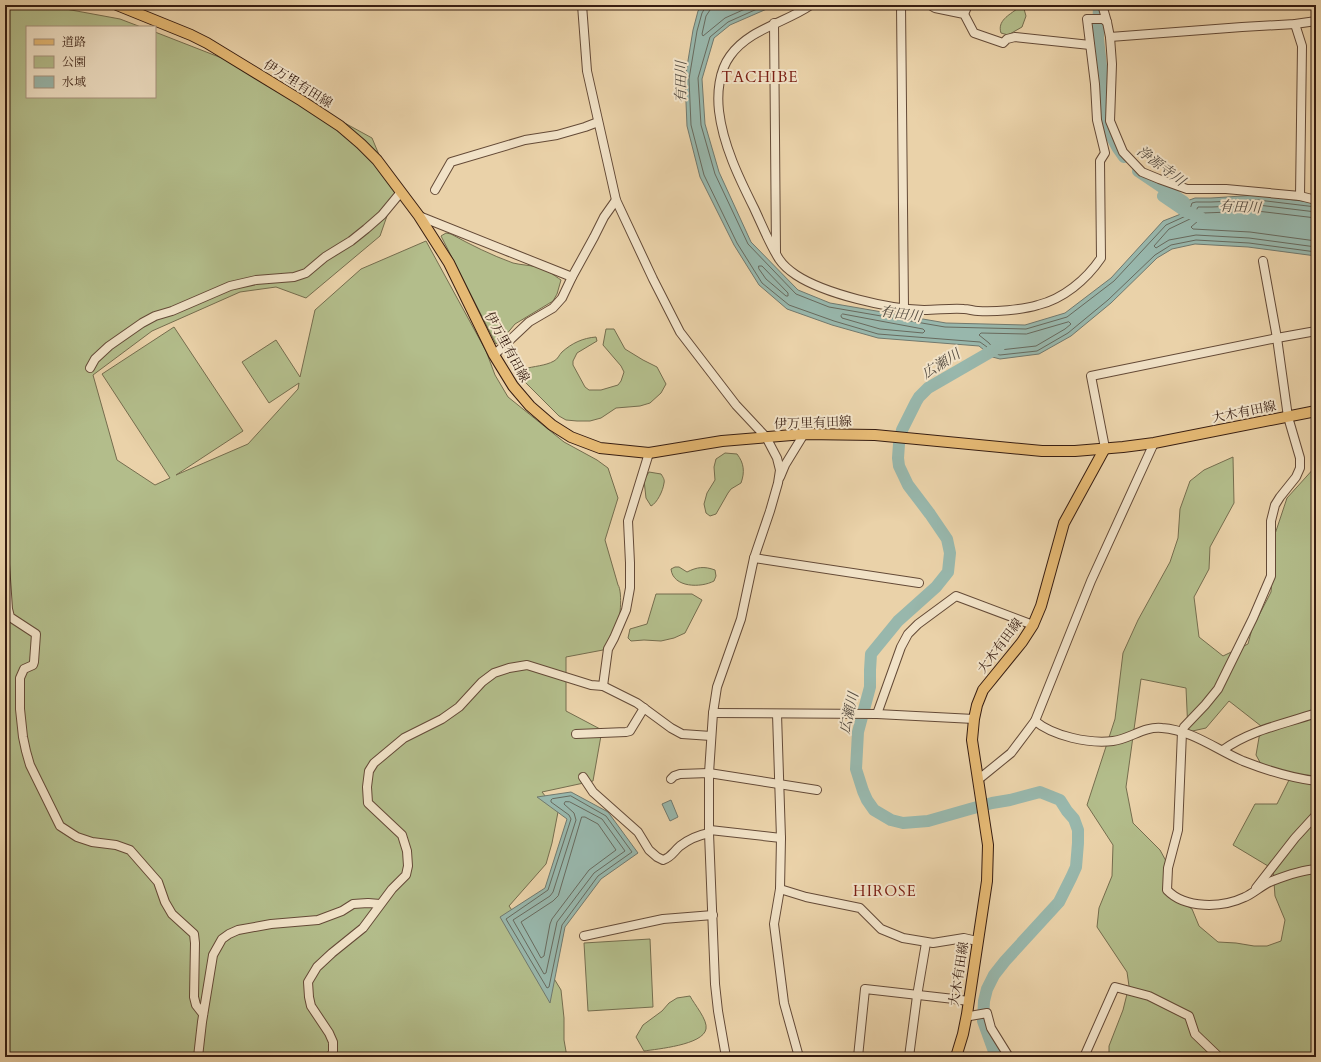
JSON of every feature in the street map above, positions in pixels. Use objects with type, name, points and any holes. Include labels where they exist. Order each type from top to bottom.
[{"type":"main road","name":"伊万里有田線","points":[[117,5],[207,43],[302,101],[340,126],[362,144],[377,160],[419,216],[449,263],[494,355],[513,386],[530,406],[552,425],[570,436],[600,448],[649,453],[722,441],[804,434],[875,435],[1042,451],[1075,451],[1105,448]]},
{"type":"main road","name":"大木有田線","points":[[956,1057],[968,1015],[968,1002],[987,882],[988,846],[972,740],[977,705],[983,690],[1022,642],[1033,625],[1041,606],[1064,523],[1105,448],[1154,443],[1316,411]]},
{"type":"street","points":[[582,5],[587,71],[616,200],[680,332],[732,399],[766,437],[777,458],[780,470],[778,483]]},
{"type":"street","points":[[811,5],[806,9],[774,23],[742,44],[729,56],[722,70],[719,87],[719,111],[726,141],[741,181],[764,231],[780,261],[794,274],[808,283],[818,287],[859,299],[904,308],[924,310],[964,309],[978,311],[1018,309],[1038,305],[1055,299],[1070,290],[1093,269],[1101,258],[1100,161],[1105,154],[1097,120],[1095,84],[1087,19],[1105,20]]},
{"type":"street","points":[[901,5],[904,308]]},
{"type":"street","points":[[930,5],[935,8],[964,14]]},
{"type":"street","points":[[964,14],[968,5]]},
{"type":"street","points":[[1103,5],[1105,20],[1110,37],[1112,64],[1110,121],[1123,152],[1142,172],[1158,179],[1187,188],[1226,189],[1300,196],[1316,200]]},
{"type":"street","points":[[964,14],[974,33],[1003,42],[1007,39],[1015,37],[1090,45]]},
{"type":"street","points":[[1110,37],[1295,24],[1316,21]]},
{"type":"street","points":[[774,23],[776,253]]},
{"type":"street","points":[[1295,24],[1302,46],[1300,196]]},
{"type":"street","points":[[435,190],[451,162],[525,140],[564,133],[598,122]]},
{"type":"street","points":[[90,368],[95,359],[109,346],[142,323],[155,316],[172,311],[230,286],[256,280],[294,277],[306,273],[325,257],[351,241],[366,229],[382,215],[401,192]]},
{"type":"street","points":[[494,355],[529,322],[554,308],[562,298],[572,276],[604,217],[616,200]]},
{"type":"street","points":[[419,216],[572,276]]},
{"type":"street","points":[[1263,261],[1288,417],[1300,458],[1300,468],[1296,477],[1275,505],[1271,521],[1271,576],[1253,618],[1218,689],[1184,727],[1182,732],[1178,830],[1168,868],[1167,890],[1172,895],[1187,902],[1207,904],[1230,902],[1241,899],[1270,882],[1289,875],[1316,869]]},
{"type":"street","points":[[1105,448],[1091,376],[1316,331]]},
{"type":"street","points":[[726,1057],[715,984],[710,831],[710,772],[713,713],[717,687],[741,618],[754,558],[770,512],[778,483],[785,465],[804,434]]},
{"type":"street","points":[[979,779],[1011,753],[1035,721],[1091,581],[1154,443]]},
{"type":"street","points":[[603,686],[608,649],[626,610],[630,588],[628,522],[649,453]]},
{"type":"street","points":[[754,558],[919,583]]},
{"type":"street","points":[[5,564],[8,609],[10,616],[36,634],[34,662],[32,665],[24,669],[20,678],[20,709],[23,737],[30,765],[60,826],[77,838],[92,842],[116,845],[130,850],[158,882],[165,902],[172,914],[194,934],[194,997],[196,1005],[203,1014]]},
{"type":"street","points":[[877,714],[901,647],[908,634],[918,624],[956,596],[1033,625]]},
{"type":"street","points":[[330,1057],[333,1052],[333,1042],[329,1033],[311,1006],[308,982],[317,967],[322,962],[363,928],[392,889],[406,875],[408,866],[407,851],[402,835],[368,804],[367,787],[369,771],[374,763],[404,738],[442,719],[459,707],[482,682],[494,673],[509,668],[527,665],[591,685],[603,686],[638,703],[671,728],[682,734],[711,736]]},
{"type":"street","points":[[576,734],[630,731],[644,708]]},
{"type":"street","points":[[713,713],[839,713],[974,719]]},
{"type":"street","points":[[1223,750],[1249,735],[1316,713]]},
{"type":"street","points":[[777,714],[781,838],[780,889],[774,924],[784,1003],[801,1057]]},
{"type":"street","points":[[1035,721],[1042,727],[1052,732],[1086,740],[1113,741],[1142,730],[1153,728],[1163,728],[1182,732],[1242,760],[1280,774],[1316,781]]},
{"type":"street","points":[[671,779],[680,774],[710,772],[779,785],[817,790]]},
{"type":"street","points":[[583,777],[593,792],[638,832],[649,850],[663,860],[669,858],[680,846],[694,837],[710,831],[781,838]]},
{"type":"street","points":[[1252,893],[1295,838],[1316,815]]},
{"type":"street","points":[[780,889],[806,897],[860,908],[881,929],[903,938],[933,943],[944,940],[964,938],[977,941]]},
{"type":"street","points":[[198,1057],[203,1014],[213,955],[222,939],[228,934],[238,930],[271,924],[318,920],[342,911],[353,904],[380,904]]},
{"type":"street","points":[[584,936],[663,919],[713,915]]},
{"type":"street","points":[[909,1057],[926,942]]},
{"type":"street","points":[[1084,1057],[1115,987],[1149,996],[1189,1016],[1195,1034],[1219,1057]]},
{"type":"street","points":[[858,1057],[865,990],[954,999],[968,1002]]},
{"type":"street","points":[[968,1015],[987,1013],[991,1028],[1009,1057]]},
{"type":"green space","points":[[5,5],[44,5],[120,19],[138,26],[26,26],[26,98],[156,98],[156,32],[237,64],[372,138],[395,193],[380,236],[306,298],[276,287],[240,292],[152,331],[93,375],[117,460],[155,485],[170,478],[102,374],[174,327],[243,431],[176,475],[248,444],[298,389],[299,383],[269,403],[242,362],[276,340],[300,377],[315,310],[361,269],[426,241],[486,351],[495,375],[508,397],[564,442],[597,460],[608,468],[618,498],[605,540],[620,589],[620,615],[616,632],[603,650],[566,657],[566,711],[602,730],[593,781],[542,792],[558,812],[546,864],[509,906],[531,937],[542,959],[561,990],[564,1018],[564,1040],[567,1057],[5,1057]]},
{"type":"green space","points":[[1017,9],[1024,9],[1026,16],[1022,27],[1008,35],[1001,33],[1000,29],[1004,19]]},
{"type":"green space","points":[[446,233],[451,234],[481,250],[513,263],[540,268],[550,272],[561,280],[557,294],[553,301],[515,324],[496,344],[441,236]]},
{"type":"green space","points":[[606,329],[614,329],[625,349],[657,367],[666,384],[661,393],[650,403],[640,406],[616,408],[601,418],[590,421],[566,420],[559,416],[525,382],[521,374],[524,369],[551,363],[557,359],[562,352],[578,342],[587,338],[596,337],[597,341],[577,353],[573,361],[573,365],[585,387],[589,390],[601,390],[618,385],[624,372],[621,366],[603,345]]},
{"type":"green space","points":[[725,453],[737,454],[739,457],[743,468],[742,479],[741,483],[731,489],[728,493],[716,514],[710,516],[706,513],[704,504],[707,493],[715,480],[714,467],[716,459]]},
{"type":"green space","points":[[1233,457],[1234,503],[1210,547],[1209,569],[1194,597],[1199,637],[1223,656],[1248,644],[1252,629],[1271,592],[1275,534],[1287,498],[1316,466],[1316,1057],[1109,1057],[1109,1046],[1123,1010],[1129,986],[1127,972],[1097,927],[1099,908],[1112,876],[1113,845],[1087,805],[1115,719],[1123,653],[1138,620],[1170,562],[1178,538],[1180,509],[1190,481],[1204,470]],"holes":[[[1141,679],[1186,688],[1188,732],[1206,728],[1229,701],[1261,726],[1256,755],[1262,766],[1289,780],[1277,804],[1255,804],[1233,845],[1273,869],[1275,896],[1285,920],[1281,941],[1267,946],[1218,942],[1199,926],[1192,909],[1163,891],[1166,861],[1160,850],[1133,823],[1126,787]]]},
{"type":"green space","points":[[649,472],[661,474],[664,481],[659,496],[651,506],[646,498],[644,480]]},
{"type":"green space","points":[[679,567],[687,572],[697,568],[707,568],[715,570],[716,576],[714,581],[709,583],[702,585],[688,585],[677,580],[673,575],[671,569]]},
{"type":"green space","points":[[656,594],[692,594],[702,600],[685,633],[674,638],[661,641],[631,641],[628,638],[630,629],[647,624]]},
{"type":"green space","points":[[650,939],[653,1007],[588,1011],[584,943]]},
{"type":"green space","points":[[690,996],[705,1021],[706,1029],[703,1034],[697,1039],[679,1045],[644,1051],[636,1037],[643,1025],[677,998]]},
{"type":"water","name":"有田川","points":[[703,5],[776,5],[730,25],[714,38],[702,79],[705,124],[719,172],[751,242],[798,290],[830,303],[946,323],[1025,325],[1065,313],[1111,278],[1163,221],[1186,212],[1187,207],[1184,202],[1195,198],[1258,195],[1316,203],[1316,256],[1248,247],[1195,244],[1172,249],[1157,258],[1111,303],[1071,336],[1039,354],[1000,359],[981,354],[984,350],[979,346],[878,338],[832,325],[787,309],[759,285],[734,245],[700,177],[687,126],[685,79],[693,30],[698,11]]},
{"type":"water","points":[[571,792],[608,812],[638,853],[601,879],[565,927],[550,1003],[500,917],[545,888],[567,819],[537,797]]},
{"type":"water","points":[[671,800],[678,817],[670,821],[662,804]]},
{"type":"waterway","name":"浄源寺川","points":[[1099,5],[1098,39],[1107,119],[1113,139],[1124,157]]},
{"type":"waterway","name":"浄源寺川","points":[[1138,171],[1184,202],[1163,196],[1185,211],[1200,217]]},
{"type":"waterway","name":"広瀬川","points":[[996,1057],[983,1021],[984,1001],[987,989],[994,975],[1005,961],[1059,902],[1076,867],[1078,830],[1074,819],[1060,800],[1040,792],[992,803],[928,821],[903,823],[891,820],[874,810],[863,791],[856,769],[858,732],[870,687],[871,654],[898,621],[936,587],[948,572],[950,553],[947,539],[908,485],[899,466],[899,444],[902,430],[919,397],[928,388],[999,347]]},
{"type":"district","name":"TACHIBE","points":[[760,77]]},
{"type":"district","name":"HIROSE","points":[[885,891]]}]
